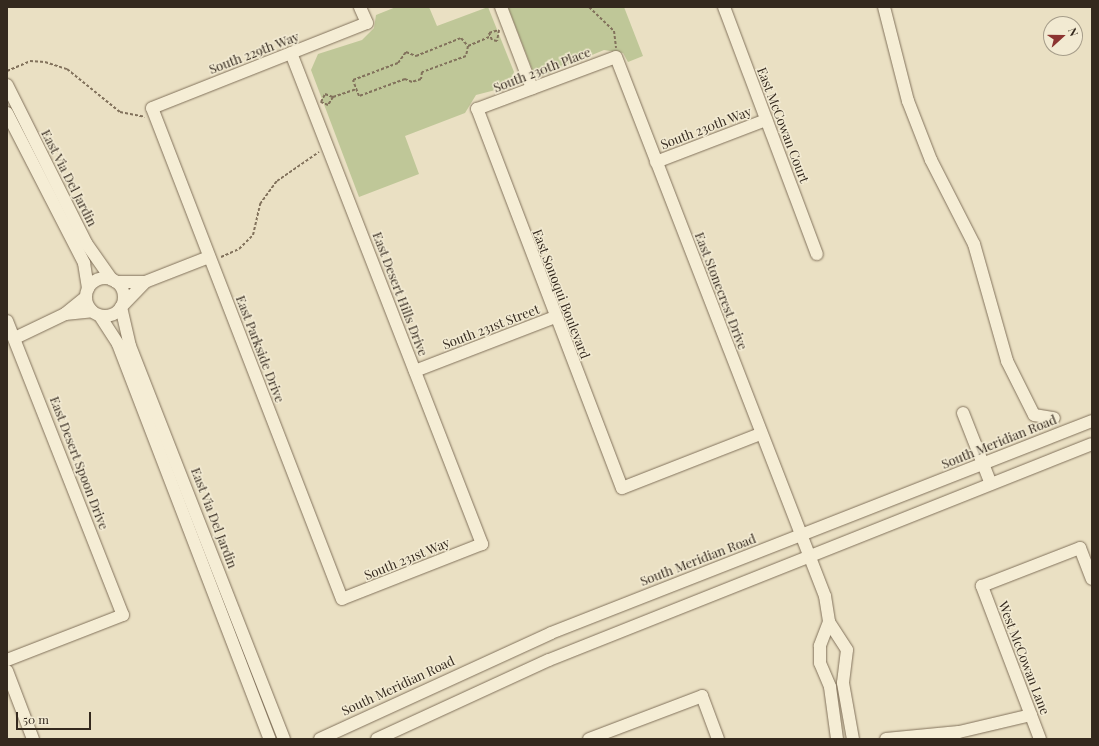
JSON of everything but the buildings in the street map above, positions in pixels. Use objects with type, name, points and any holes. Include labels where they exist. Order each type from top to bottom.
[{"type":"street","name":"South 229th Way","points":[[153,112],[367,23],[360,7]]},
{"type":"street","points":[[501,7],[532,88]]},
{"type":"street","name":"East McCowan Court","points":[[724,7],[817,254]]},
{"type":"street","points":[[884,7],[911,108],[931,160],[974,244],[1007,361],[1034,415],[1054,418]]},
{"type":"street","name":"East Desert Hills Drive","points":[[292,53],[482,544]]},
{"type":"street","name":"South 230th Place","points":[[477,109],[616,57]]},
{"type":"street","name":"East Stonecrest Drive","points":[[616,57],[799,536],[825,596],[829,622]]},
{"type":"street","name":"East Via Del Jardin","points":[[7,85],[86,243],[114,281]]},
{"type":"street","name":"East Sonoqui Boulevard","points":[[477,109],[555,317],[622,488],[760,434]]},
{"type":"street","name":"East Parkside Drive","points":[[153,112],[342,599]]},
{"type":"street","name":"East Via Del Jardin","points":[[7,113],[84,263],[87,293]]},
{"type":"street","name":"South 230th Way","points":[[656,162],[766,120]]},
{"type":"street","points":[[15,338],[65,314],[87,293],[96,281],[145,282],[210,259]]},
{"type":"street","points":[[114,281],[124,296],[122,306]]},
{"type":"street","points":[[65,314],[96,313],[110,316],[145,282]]},
{"type":"street","points":[[87,293],[96,313]]},
{"type":"street","name":"East Via Del Jardin","points":[[122,306],[130,346],[284,739]]},
{"type":"street","name":"East Via Del Jardin","points":[[96,313],[118,344],[270,739]]},
{"type":"street","name":"South 231st Street","points":[[415,371],[555,317]]},
{"type":"street","name":"East Desert Spoon Drive","points":[[7,321],[15,338],[122,615],[7,660]]},
{"type":"street","points":[[963,413],[991,484]]},
{"type":"street","name":"South Meridian Road","points":[[320,739],[551,633],[1092,421]]},
{"type":"street","points":[[377,739],[549,660],[1092,444]]},
{"type":"street","name":"South 231st Way","points":[[342,599],[482,544]]},
{"type":"street","name":"West McCowan Lane","points":[[1040,739],[982,586],[1080,548],[1092,579]]},
{"type":"street","points":[[829,622],[847,650],[844,675],[853,739]]},
{"type":"street","points":[[829,622],[820,646],[820,663],[825,676],[837,739]]},
{"type":"street","points":[[7,671],[33,739]]},
{"type":"street","points":[[825,676],[844,675]]},
{"type":"street","points":[[589,739],[608,735],[702,696],[718,739]]},
{"type":"street","points":[[886,739],[959,732],[1031,715]]},
{"type":"path","points":[[589,7],[614,31],[616,57]]},
{"type":"path","points":[[468,46],[489,37],[489,33],[499,30],[497,41],[489,37]]},
{"type":"path","points":[[462,38],[468,46],[466,56],[422,72],[421,79],[412,82],[405,79],[359,96],[356,88],[353,80],[398,63],[406,52],[416,56],[462,38]]},
{"type":"path","points":[[7,71],[30,62],[45,62],[67,69],[120,112],[153,112]]},
{"type":"path","points":[[333,97],[325,94],[321,102],[328,105],[333,97],[356,88]]},
{"type":"path","points":[[210,259],[249,241],[260,204],[277,181],[306,159],[328,149]]},
{"type":"green space","points":[[396,7],[429,7],[437,26],[488,7],[514,72],[507,87],[476,95],[465,113],[405,136],[419,174],[359,197],[311,70],[318,54],[362,40],[374,28],[376,15]]},
{"type":"green space","points":[[508,7],[624,7],[643,56],[628,62],[623,53],[604,50],[539,77],[532,69]]}]
